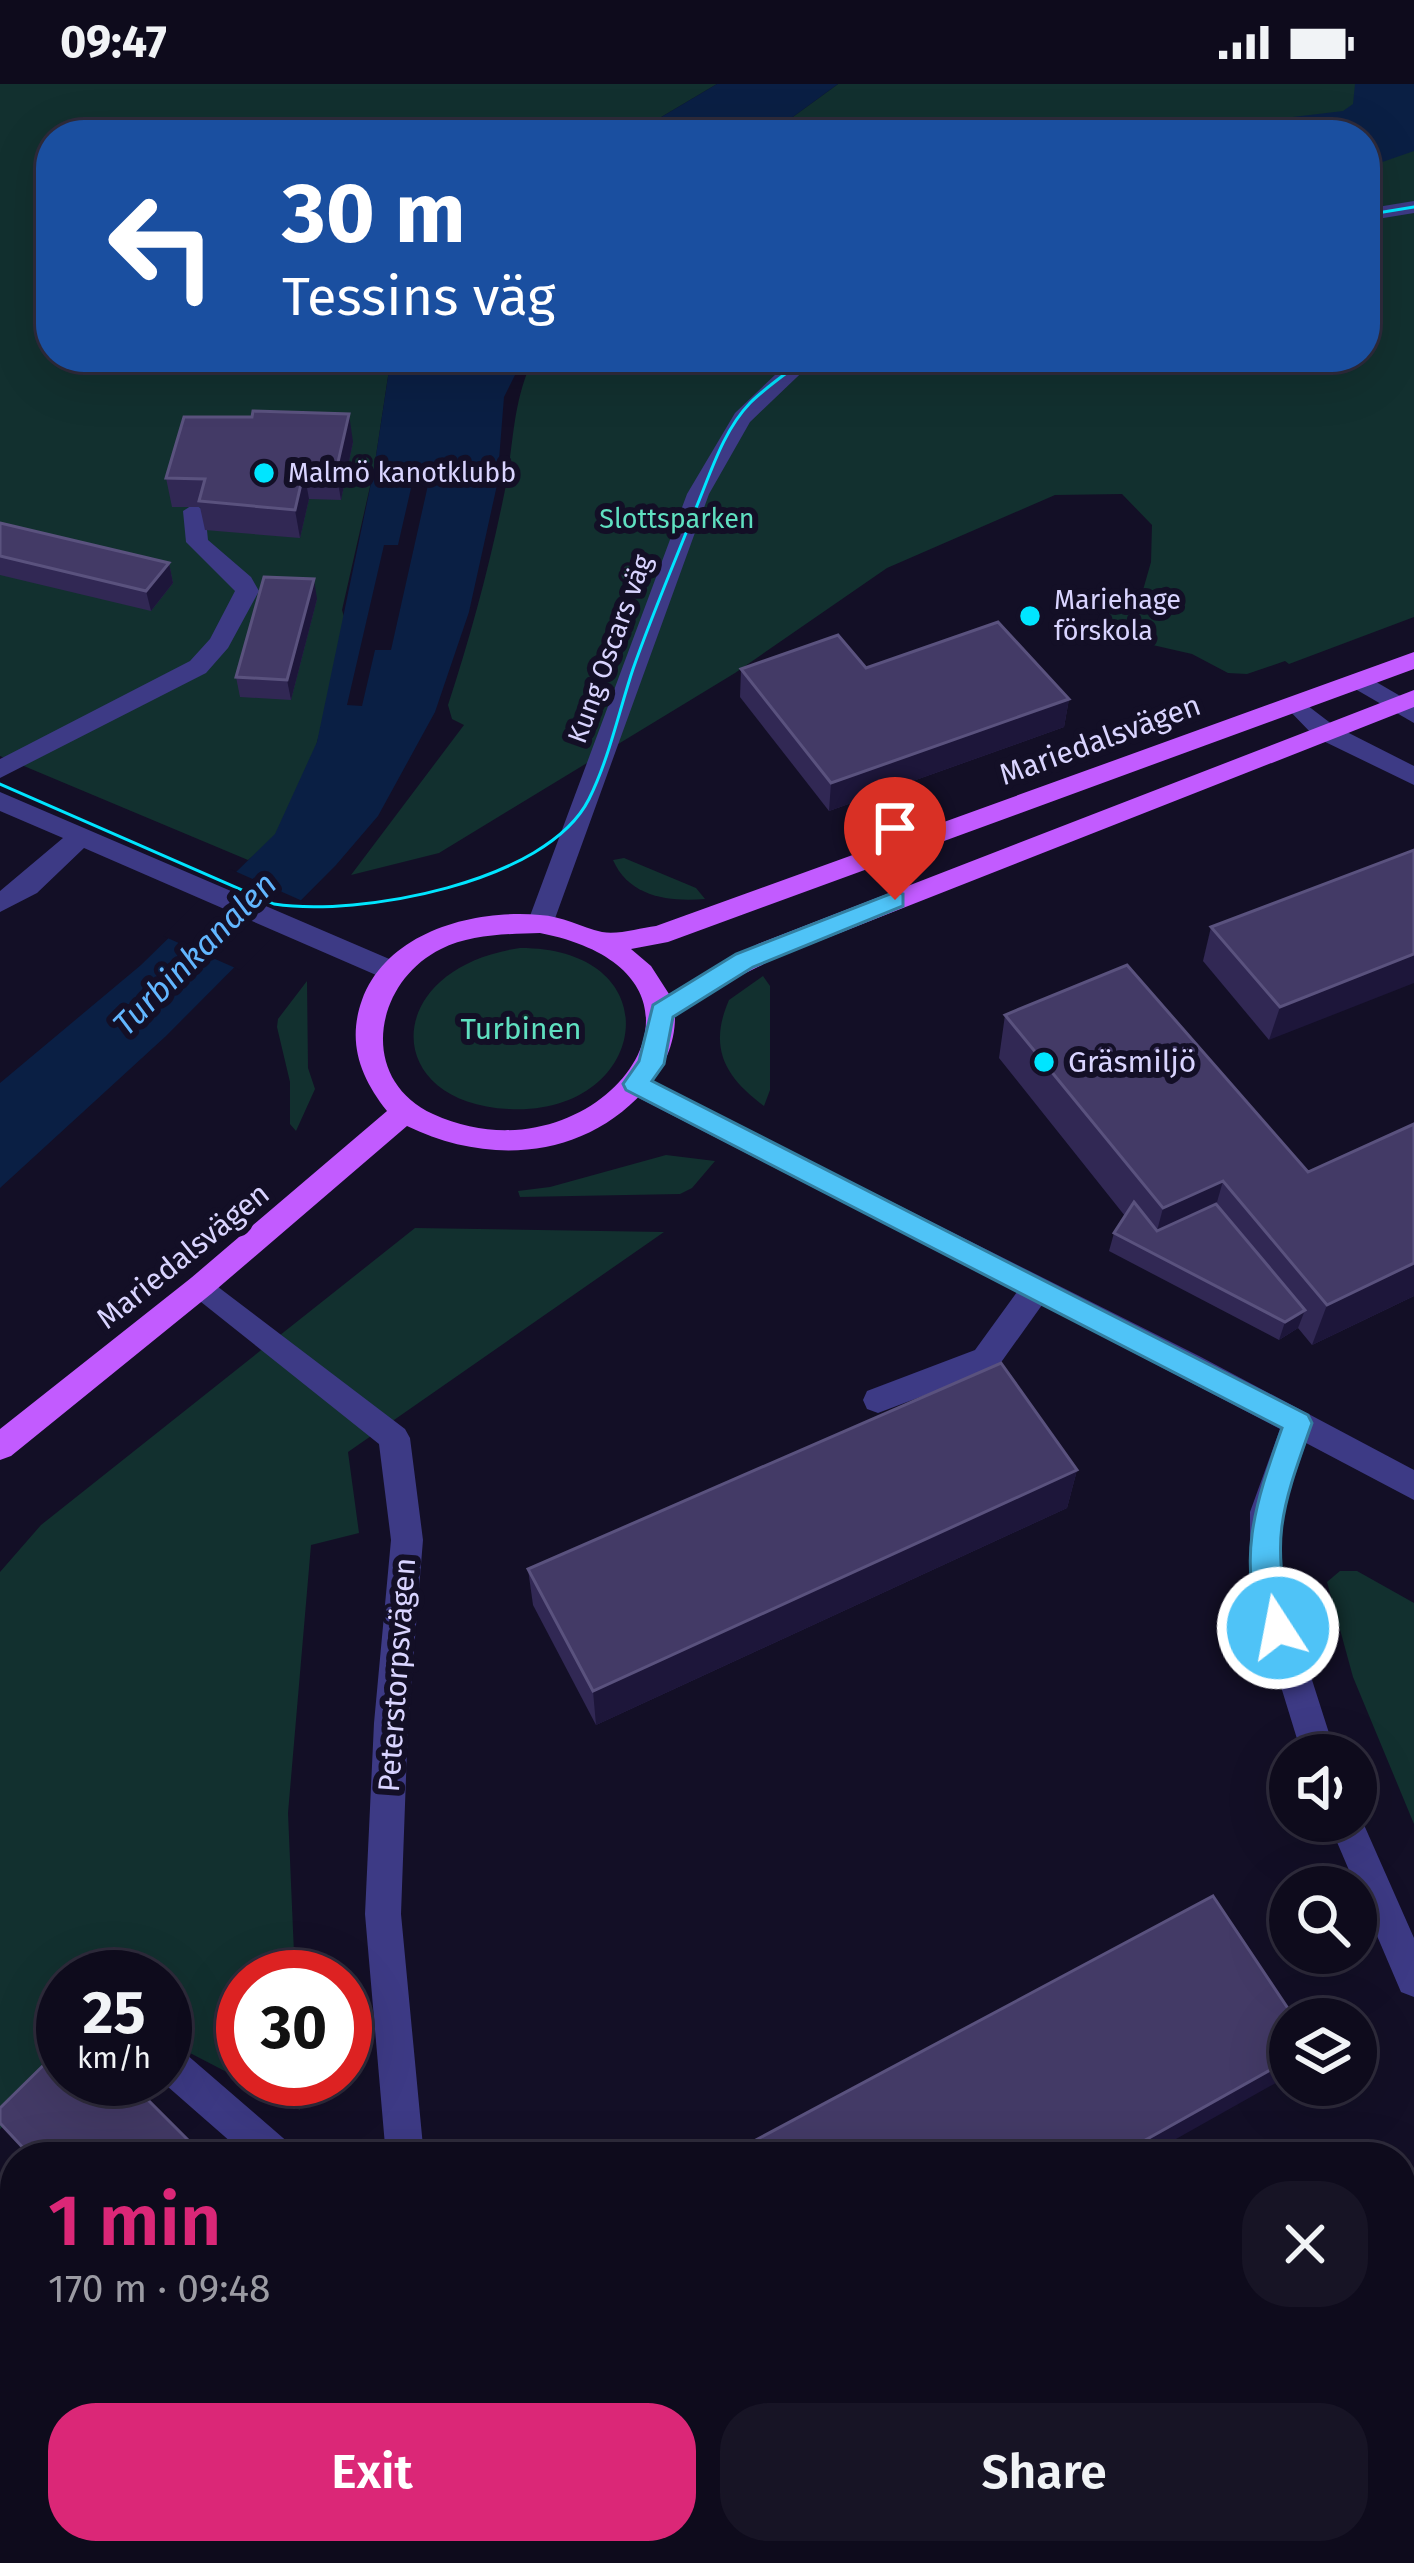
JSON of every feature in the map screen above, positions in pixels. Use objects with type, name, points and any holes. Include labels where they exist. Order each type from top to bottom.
[{"type":"main road","name":"Mariedalsvägen","points":[[603,943],[658,934],[1414,660]]},
{"type":"main road","points":[[405,1111],[470,1137],[536,1141],[608,1113],[651,1064],[662,1012],[712,978],[767,951],[1324,731],[1408,706]]},
{"type":"main road","name":"Mariedalsvägen","points":[[0,1447],[201,1286],[405,1111],[381,1084],[369,1060],[364,1027],[392,971],[434,940],[470,929],[568,926],[626,957],[651,983],[662,1012]]},
{"type":"street","points":[[1380,213],[1414,207]]},
{"type":"street","name":"Kung Oscars väg","points":[[540,924],[698,494],[722,443],[749,404],[788,372]]},
{"type":"street","points":[[0,770],[198,667],[220,644],[247,591],[243,582],[197,542],[194,511]]},
{"type":"street","points":[[1359,680],[1408,706]]},
{"type":"street","points":[[1295,704],[1324,731],[1414,776]]},
{"type":"street","points":[[0,801],[392,971]]},
{"type":"street","points":[[0,903],[28,886],[81,836]]},
{"type":"street","points":[[635,1084],[1414,1486]]},
{"type":"street","name":"Peterstorpsvägen","points":[[201,1286],[394,1438],[407,1540],[382,1883],[404,2142]]},
{"type":"street","points":[[878,1400],[986,1359],[1036,1288]]},
{"type":"street","points":[[1298,1423],[1266,1513],[1266,1586],[1312,1734]]},
{"type":"street","points":[[1355,1842],[1414,1979]]},
{"type":"street","points":[[192,2083],[260,2142]]},
{"type":"green space","points":[[0,84],[717,84],[656,120],[36,120],[36,372],[389,372],[374,469],[342,610],[348,630],[295,822],[248,860],[0,756]]},
{"type":"green space","name":"Slottsparken","points":[[838,84],[1414,84],[1414,617],[1289,664],[1285,661],[1247,674],[1228,673],[1192,654],[1122,638],[1103,625],[1110,611],[1141,597],[1151,562],[1152,525],[1122,494],[1055,495],[887,568],[735,673],[439,853],[351,875],[464,725],[452,719],[448,705],[487,568],[527,372],[1380,372],[1380,120],[789,120]]},
{"type":"green space","points":[[624,858],[696,888],[705,899],[664,898],[640,889],[613,860]]},
{"type":"green space","name":"Turbinen","points":[[520,948],[570,955],[604,974],[622,1001],[626,1031],[615,1061],[592,1087],[556,1104],[509,1109],[466,1101],[436,1084],[419,1061],[414,1034],[421,1006],[441,981],[474,960]]},
{"type":"green space","points":[[763,976],[770,986],[770,1090],[764,1106],[730,1072],[720,1033],[729,1000]]},
{"type":"green space","points":[[307,981],[308,1068],[315,1089],[296,1131],[290,1124],[290,1082],[277,1027]]},
{"type":"green space","points":[[666,1155],[715,1161],[692,1188],[680,1194],[520,1197],[518,1191],[550,1187]]},
{"type":"green space","points":[[415,1228],[664,1232],[348,1452],[359,1533],[311,1545],[288,1813],[294,1950],[216,1950],[216,2066],[192,2054],[192,1950],[36,1950],[36,2098],[0,2129],[0,1572],[41,1525]]},
{"type":"green space","points":[[1340,1571],[1357,1571],[1414,1603],[1414,1824],[1353,1677],[1327,1582]]},
{"type":"water","points":[[717,84],[838,84],[789,120],[656,120]]},
{"type":"water","points":[[1355,84],[1414,84],[1414,151],[1380,163],[1380,120],[1267,120],[1343,111],[1353,104]]},
{"type":"water","name":"Turbinkanalen","points":[[389,372],[516,372],[504,397],[497,485],[469,612],[435,712],[378,816],[336,865],[166,1036],[0,1188],[0,1083],[141,965],[275,834],[317,742],[374,469]]},
{"type":"pier","points":[[414,475],[430,476],[391,650],[375,650],[362,706],[347,705],[384,545],[398,545]]},
{"type":"pier","points":[[230,869],[307,903],[240,970],[163,936]]},
{"type":"building","points":[[253,411],[349,414],[336,471],[304,471],[295,510],[199,501],[205,479],[166,478],[184,417],[252,417]]},
{"type":"building","points":[[0,523],[169,563],[146,591],[0,556]]},
{"type":"building","points":[[264,577],[314,579],[287,680],[236,677]]},
{"type":"building","points":[[998,622],[1069,699],[831,783],[741,669],[838,635],[866,668]]},
{"type":"building","points":[[1414,850],[1414,954],[1280,1007],[1211,927]]},
{"type":"building","points":[[1127,965],[1308,1172],[1414,1124],[1414,1263],[1327,1305],[1223,1181],[1163,1208],[1005,1015]]},
{"type":"building","points":[[1134,1202],[1157,1231],[1216,1204],[1305,1310],[1285,1322],[1114,1233]]},
{"type":"building","points":[[1001,1363],[1077,1470],[593,1691],[528,1569]]},
{"type":"building","points":[[1213,1896],[1281,1998],[1269,1998],[1269,2071],[1142,2142],[752,2142]]},
{"type":"building","points":[[36,2073],[36,2106],[154,2106],[190,2142],[18,2142],[0,2123],[0,2108]]},
{"type":"tram line","points":[[1380,213],[1414,207]]},
{"type":"tram line","points":[[0,784],[274,904],[310,907],[400,899],[493,873],[534,853],[567,828],[589,799],[648,629],[725,439],[750,403],[788,372]]},
{"type":"place","name":"Malmö kanotklubb","points":[[264,473]]},
{"type":"place","name":"Mariehage förskola","points":[[1030,616]]},
{"type":"place","name":"Gräsmiljö","points":[[1044,1062]]},
{"type":"route","points":[[895,900],[745,960],[662,1012],[651,1064],[635,1084],[1298,1423],[1266,1513],[1266,1586],[1278,1628]]}]
